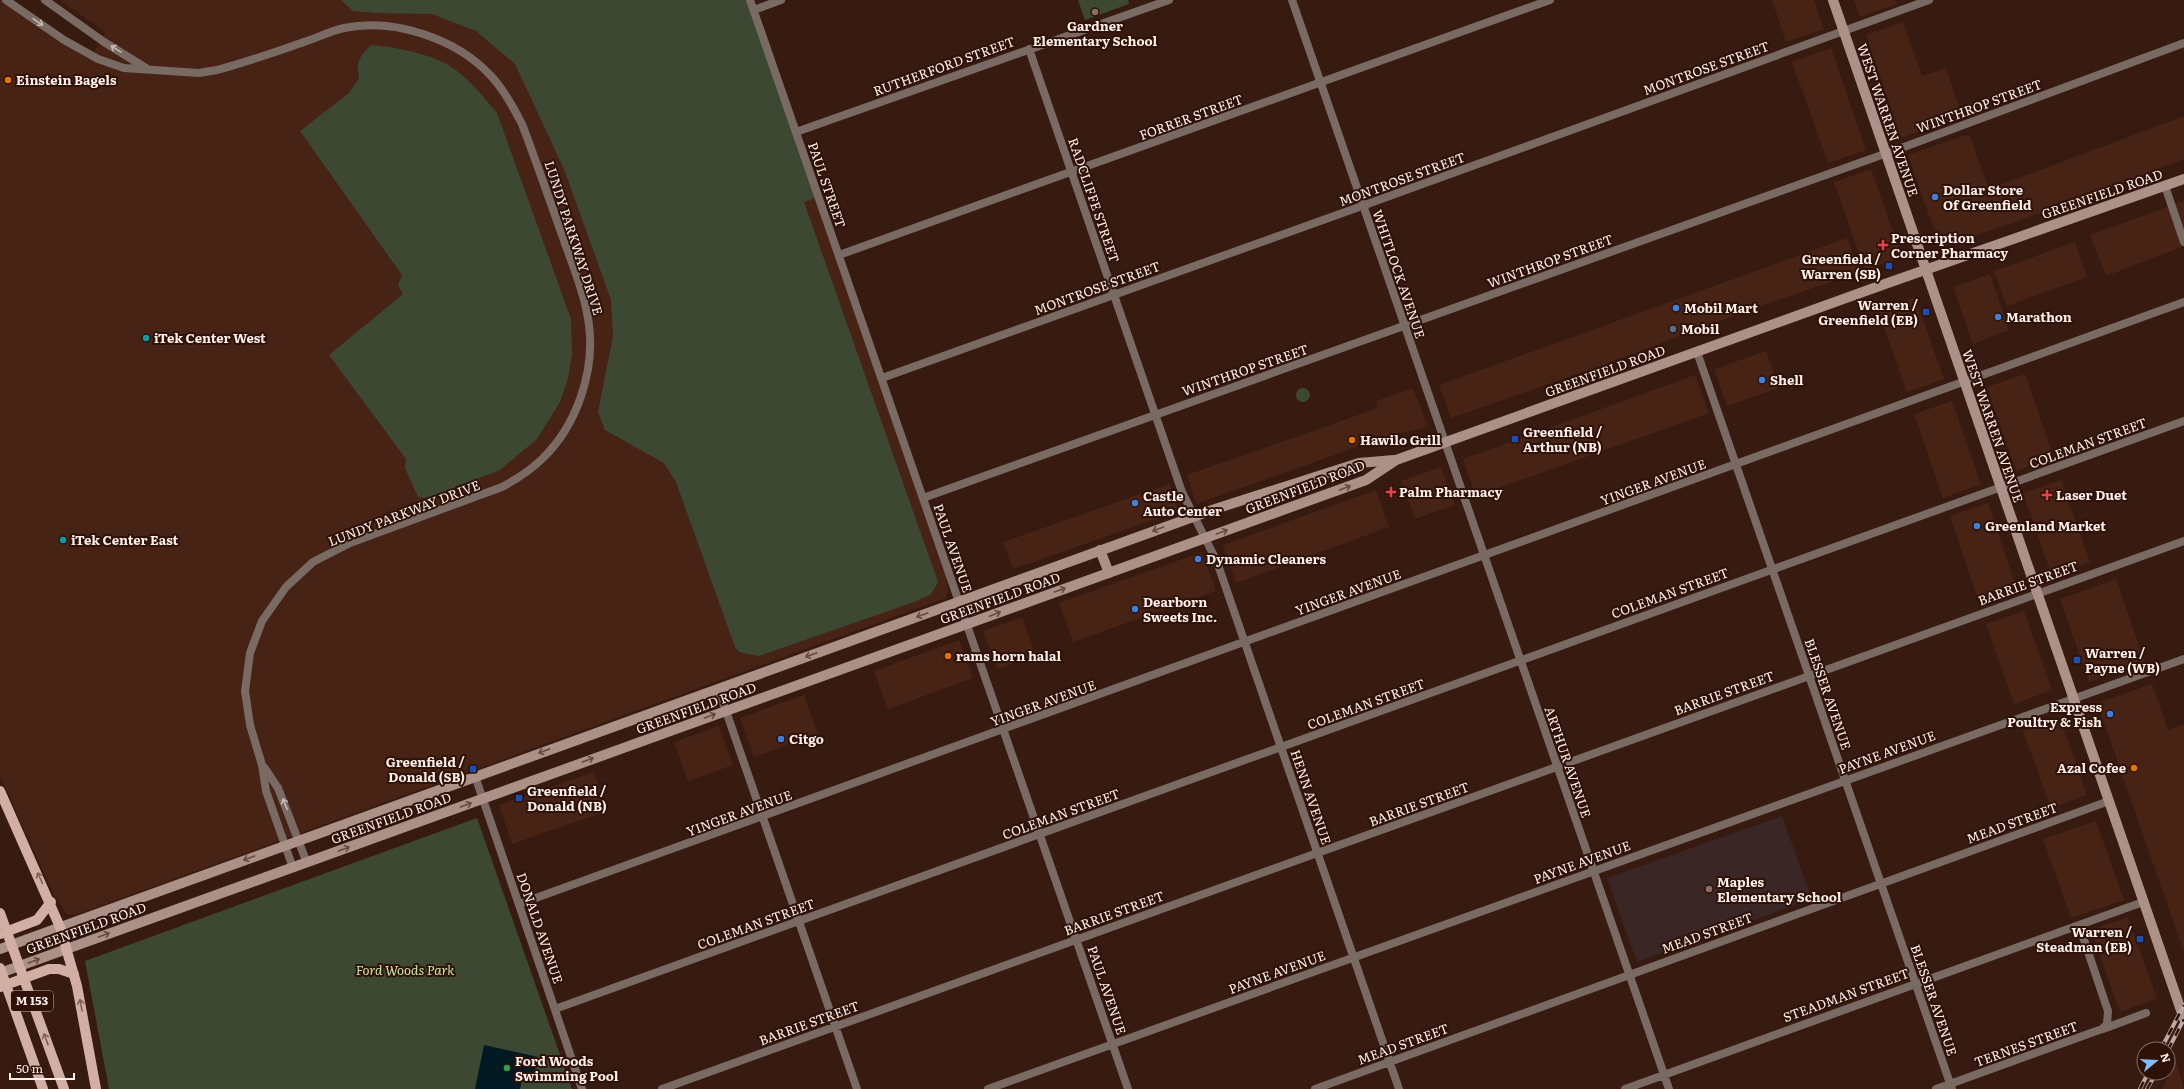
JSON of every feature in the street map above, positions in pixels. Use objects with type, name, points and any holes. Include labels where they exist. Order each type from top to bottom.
[{"type":"main road","name":"WEST WARREN AVENUE","points":[[1833,0],[2184,1019]]},
{"type":"main road","name":"GREENFIELD ROAD","points":[[0,949],[1193,517],[1359,463],[1396,460],[2184,179]]},
{"type":"main road","name":"GREENFIELD ROAD","points":[[0,973],[1366,480],[1396,460]]},
{"type":"main road","points":[[1100,550],[1109,573]]},
{"type":"main road","points":[[0,791],[51,902],[67,948],[74,974],[96,1089]]},
{"type":"main road","points":[[0,934],[36,920],[51,902]]},
{"type":"main road","name":"M 153","points":[[0,913],[64,1089]]},
{"type":"main road","name":"M 153","points":[[0,968],[43,1089]]},
{"type":"main road","points":[[0,987],[49,969],[59,969],[74,974]]},
{"type":"street","name":"LUNDY PARKWAY DRIVE","points":[[6,0],[64,40],[98,59],[124,68],[199,73],[217,70],[343,28],[366,26],[394,27],[430,36],[461,52],[490,75],[509,100],[522,124],[582,294],[589,325],[590,355],[583,392],[567,426],[539,461],[522,475],[502,488],[350,543],[313,562],[286,587],[262,621],[250,653],[245,690],[250,725],[262,765],[266,791],[293,868]]},
{"type":"street","name":"LUNDY PARKWAY DRIVE","points":[[45,0],[104,42],[149,70]]},
{"type":"street","name":"PAUL STREET","points":[[750,0],[882,378]]},
{"type":"street","points":[[754,10],[781,0]]},
{"type":"street","name":"RUTHERFORD STREET","points":[[796,132],[1169,0]]},
{"type":"street","name":"WHITLOCK AVENUE","points":[[1292,0],[1445,443]]},
{"type":"street","name":"FORRER STREET","points":[[839,255],[1072,173],[1550,0]]},
{"type":"street","name":"MONTROSE STREET","points":[[882,378],[1362,206],[1929,0]]},
{"type":"street","name":"WINTHROP STREET","points":[[924,498],[1404,327],[2184,44]]},
{"type":"street","name":"RADCLIFFE STREET","points":[[1029,49],[1155,415],[1182,492],[1193,517]]},
{"type":"street","points":[[2165,186],[2184,242]]},
{"type":"street","name":"YINGER AVENUE","points":[[519,904],[2184,302]]},
{"type":"street","name":"BLESSER AVENUE","points":[[1697,352],[1951,1086]]},
{"type":"street","name":"PAUL AVENUE","points":[[882,378],[1128,1089]]},
{"type":"street","name":"COLEMAN STREET","points":[[555,1009],[2184,421]]},
{"type":"street","name":"ARTHUR AVENUE","points":[[1445,443],[1669,1089]]},
{"type":"street","name":"HENN AVENUE","points":[[1193,517],[1206,538],[1217,562],[1400,1089]]},
{"type":"street","name":"BARRIE STREET","points":[[662,1089],[2184,541]]},
{"type":"street","name":"PAYNE AVENUE","points":[[988,1089],[2184,659]]},
{"type":"street","points":[[718,688],[857,1089]]},
{"type":"street","name":"LUNDY PARKWAY DRIVE","points":[[262,765],[278,788],[307,863]]},
{"type":"street","name":"DONALD AVENUE","points":[[475,776],[582,1089]]},
{"type":"street","name":"MEAD STREET","points":[[1315,1089],[2109,801]]},
{"type":"street","name":"STEADMAN STREET","points":[[1625,1089],[1915,983],[2143,902]]},
{"type":"street","points":[[2079,925],[2108,1011],[2107,1024],[2102,1029]]},
{"type":"street","name":"TERNES STREET","points":[[1936,1089],[1951,1086],[2146,1014]]},
{"type":"shaded area","points":[[0,0],[90,60],[105,32],[60,0],[746,0],[946,574],[948,591],[946,598],[81,913],[74,915],[66,914],[53,893],[0,776]]},
{"type":"shaded area","points":[[1772,0],[1814,0],[1824,29],[1786,42]]},
{"type":"shaded area","points":[[1854,0],[1896,0],[1897,4],[1860,17]]},
{"type":"shaded area","points":[[1903,22],[1922,76],[1946,68],[1962,116],[1901,138],[1866,35]]},
{"type":"shaded area","points":[[1831,48],[1866,150],[1828,163],[1792,62]]},
{"type":"shaded area","points":[[2184,116],[2184,159],[2016,222],[1940,247],[1908,155],[1969,134],[1989,189]]},
{"type":"shaded area","points":[[1871,169],[1902,257],[1865,270],[1834,182]]},
{"type":"shaded area","points":[[2184,201],[2184,246],[2106,276],[2090,235]]},
{"type":"shaded area","points":[[1847,238],[1860,272],[1752,309],[1608,363],[1451,418],[1439,385]]},
{"type":"shaded area","points":[[2075,242],[2087,277],[2007,306],[1994,271]]},
{"type":"shaded area","points":[[1990,274],[2009,330],[1973,344],[1953,287]]},
{"type":"shaded area","points":[[1915,297],[1944,379],[1907,392],[1878,310]]},
{"type":"shaded area","points":[[1766,351],[1779,388],[1727,406],[1714,369]]},
{"type":"shaded area","points":[[2025,374],[2054,458],[2016,471],[1987,387]]},
{"type":"shaded area","points":[[1695,375],[1709,413],[1476,496],[1463,459]]},
{"type":"shaded area","points":[[1413,388],[1428,427],[1388,436],[1196,504],[1187,475],[1378,408],[1376,401]]},
{"type":"shaded area","points":[[1952,401],[1981,484],[1943,498],[1914,414]]},
{"type":"shaded area","points":[[1441,467],[1455,505],[1415,519],[1401,481]]},
{"type":"shaded area","points":[[2061,480],[2090,562],[2052,576],[2023,493]]},
{"type":"shaded area","points":[[1169,484],[1179,511],[1013,569],[1003,542]]},
{"type":"shaded area","points":[[1376,490],[1389,527],[1236,583],[1223,545]]},
{"type":"shaded area","points":[[1988,503],[2017,590],[1979,602],[1950,516]]},
{"type":"shaded area","points":[[1202,552],[1216,591],[1073,642],[1059,603]]},
{"type":"shaded area","points":[[2116,579],[2145,662],[2089,682],[2060,599]]},
{"type":"shaded area","points":[[2024,611],[2052,690],[2014,704],[1986,624]]},
{"type":"shaded area","points":[[1022,617],[1036,656],[997,669],[983,631]]},
{"type":"shaded area","points":[[959,640],[973,678],[888,709],[874,671]]},
{"type":"shaded area","points":[[2152,684],[2168,730],[2184,724],[2184,952],[2097,703]]},
{"type":"shaded area","points":[[804,695],[818,734],[754,757],[740,718]]},
{"type":"shaded area","points":[[2060,718],[2087,795],[2051,808],[2023,731]]},
{"type":"shaded area","points":[[719,726],[733,765],[688,781],[674,742]]},
{"type":"shaded area","points":[[594,772],[607,811],[512,844],[499,805]]},
{"type":"shaded area","name":"Maples Elementary School","points":[[1782,816],[1812,899],[1637,962],[1607,878]]},
{"type":"shaded area","points":[[2096,821],[2124,900],[2071,918],[2043,839]]},
{"type":"shaded area","points":[[2128,917],[2157,999],[2120,1012],[2091,930]]},
{"type":"shaded area","points":[[2176,1061],[2184,1089],[2162,1089],[2166,1081],[2176,1081]]},
{"type":"green space","points":[[341,0],[747,0],[815,198],[804,202],[938,582],[931,594],[914,602],[759,656],[739,652],[735,647],[676,482],[664,463],[605,430],[598,412],[613,336],[611,300],[564,169],[515,64],[476,31],[432,14],[353,11]]},
{"type":"green space","name":"Gardner Elementary School","points":[[1078,0],[1128,0],[1129,4],[1085,20]]},
{"type":"green space","points":[[371,45],[411,51],[448,65],[468,81],[497,113],[571,319],[572,354],[568,378],[560,402],[537,439],[500,470],[429,498],[418,497],[405,468],[406,459],[329,355],[403,294],[398,285],[402,275],[300,131],[349,93],[359,78],[359,60]]},
{"type":"green space","points":[[1303,388],[1308,390],[1310,395],[1308,400],[1303,402],[1298,400],[1296,395],[1298,390]]},
{"type":"green space","name":"Ford Woods Park","points":[[477,818],[572,1089],[109,1089],[85,961]]},
{"type":"water","name":"Ford Woods Swimming Pool","points":[[484,1045],[538,1057],[532,1082],[522,1080],[520,1089],[475,1089]]},
{"type":"railway","points":[[2165,1041],[2184,1005]]},
{"type":"railway","points":[[2173,1041],[2184,1019]]},
{"type":"railway","points":[[2140,1089],[2144,1081]]},
{"type":"railway","points":[[2147,1089],[2152,1081]]},
{"type":"place","name":"Gardner Elementary School","points":[[1095,12]]},
{"type":"place","name":"Einstein Bagels","points":[[8,80]]},
{"type":"place","name":"Dollar Store Of Greenfield","points":[[1935,197]]},
{"type":"place","name":"Prescription Corner Pharmacy","points":[[1883,245]]},
{"type":"place","name":"Greenfield / Warren (SB)","points":[[1889,266]]},
{"type":"place","name":"Mobil Mart","points":[[1676,308]]},
{"type":"place","name":"Warren / Greenfield (EB)","points":[[1926,312]]},
{"type":"place","name":"Marathon","points":[[1998,317]]},
{"type":"place","name":"Mobil","points":[[1673,329]]},
{"type":"place","name":"iTek Center West","points":[[146,338]]},
{"type":"place","name":"Shell","points":[[1762,380]]},
{"type":"place","name":"Greenfield / Arthur (NB)","points":[[1515,439]]},
{"type":"place","name":"Hawilo Grill","points":[[1352,440]]},
{"type":"place","name":"Palm Pharmacy","points":[[1391,492]]},
{"type":"place","name":"Laser Duet","points":[[2047,495]]},
{"type":"place","name":"Castle Auto Center","points":[[1135,503]]},
{"type":"place","name":"Greenland Market","points":[[1977,526]]},
{"type":"place","name":"iTek Center East","points":[[63,540]]},
{"type":"place","name":"Dynamic Cleaners","points":[[1198,559]]},
{"type":"place","name":"Dearborn Sweets Inc.","points":[[1135,609]]},
{"type":"place","name":"rams horn halal","points":[[948,656]]},
{"type":"place","name":"Warren / Payne (WB)","points":[[2077,660]]},
{"type":"place","name":"Express Poultry & Fish","points":[[2110,714]]},
{"type":"place","name":"Citgo","points":[[781,739]]},
{"type":"place","name":"Azal Cofee","points":[[2134,768]]},
{"type":"place","name":"Greenfield / Donald (SB)","points":[[473,769]]},
{"type":"place","name":"Greenfield / Donald (NB)","points":[[519,798]]},
{"type":"place","name":"Maples Elementary School","points":[[1709,889]]},
{"type":"place","name":"Warren / Steadman (EB)","points":[[2140,939]]},
{"type":"place","name":"Ford Woods Swimming Pool","points":[[507,1068]]}]
